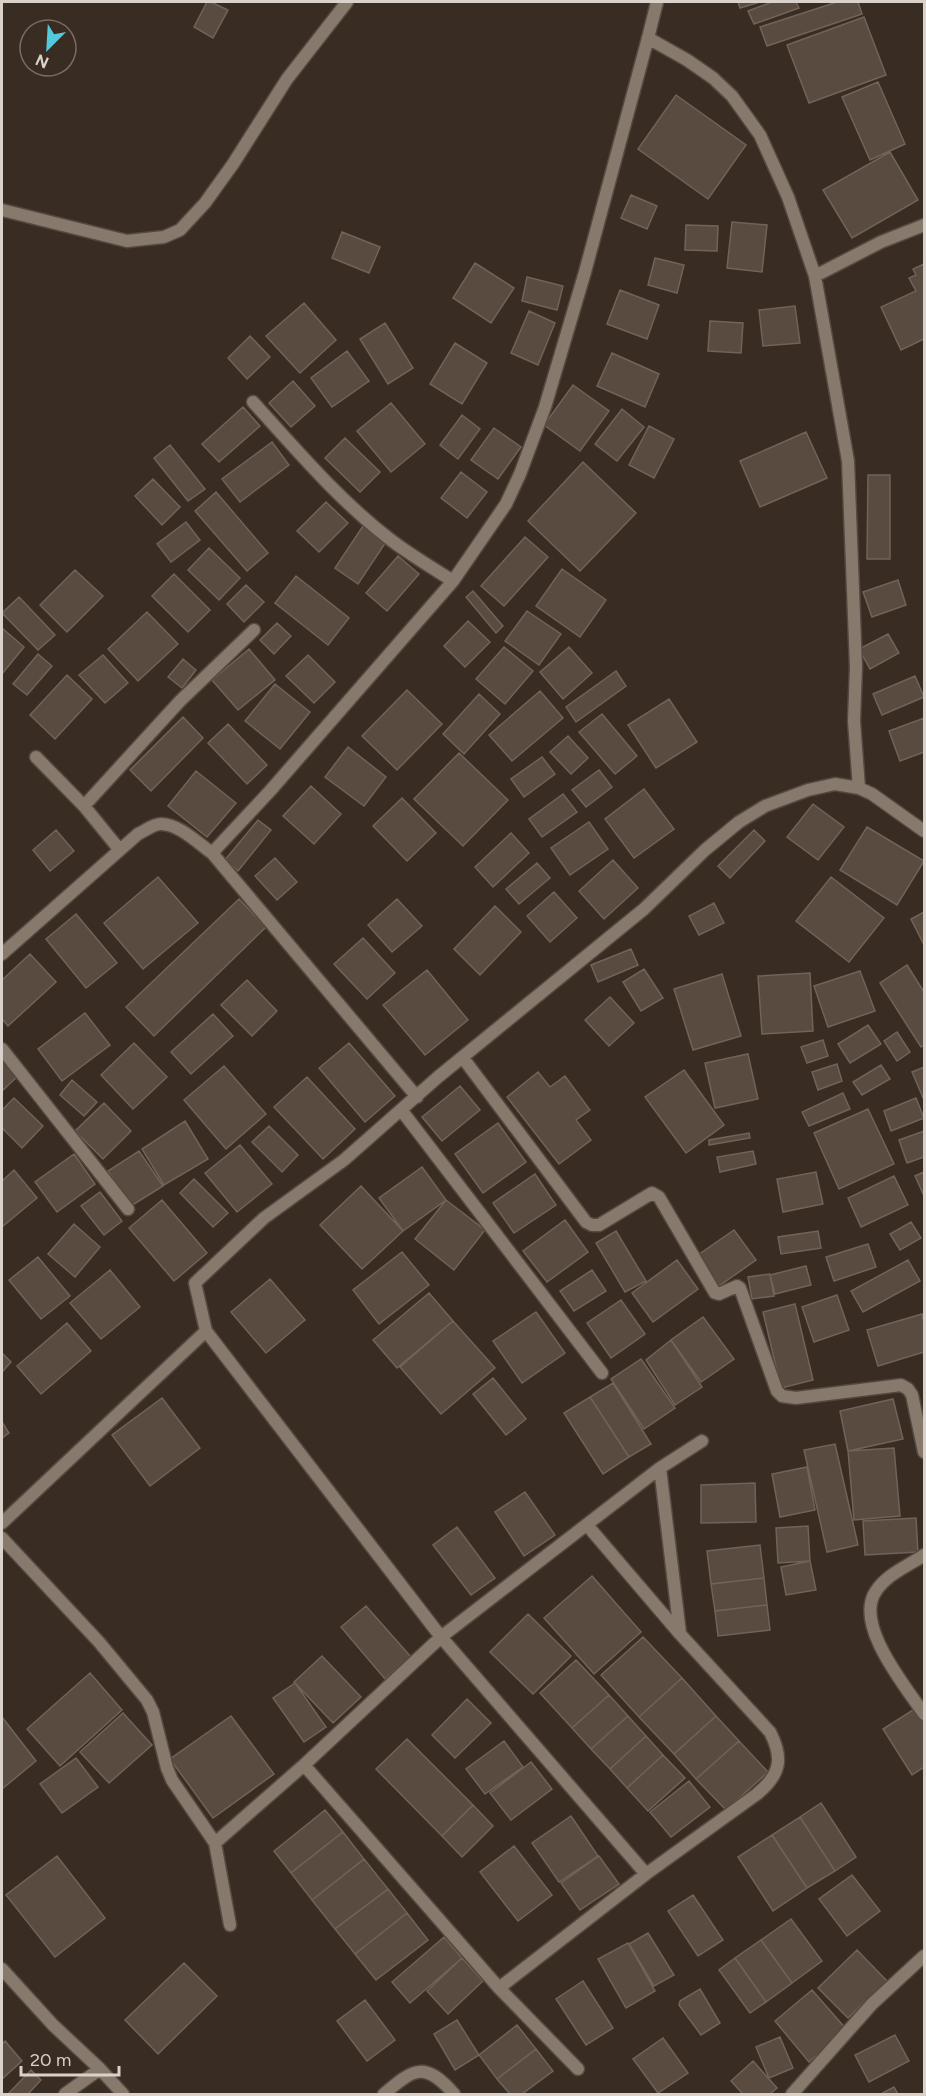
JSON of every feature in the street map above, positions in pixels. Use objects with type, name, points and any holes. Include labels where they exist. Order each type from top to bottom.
[{"type":"street","points":[[2,210],[127,241],[164,237],[180,230],[205,203],[233,164],[287,79],[347,2]]},
{"type":"street","points":[[212,853],[285,774],[453,581],[506,504],[520,474],[541,416],[585,272],[657,2]]},
{"type":"street","points":[[648,38],[687,60],[712,78],[732,96],[760,135],[788,197],[815,276],[848,461],[856,667],[854,721],[859,788]]},
{"type":"street","points":[[815,276],[881,242],[924,225]]},
{"type":"street","points":[[253,402],[354,509],[388,538],[453,581]]},
{"type":"street","points":[[84,806],[180,701],[255,630]]},
{"type":"street","points":[[36,757],[84,806],[119,849]]},
{"type":"street","points":[[646,1874],[441,1637],[206,1331],[195,1283],[264,1218],[330,1171],[402,1111],[644,909],[705,850],[739,822],[765,806],[808,790],[835,784],[859,788],[873,794],[924,831]]},
{"type":"street","points":[[2,954],[119,849],[138,834],[162,824],[184,832],[212,853],[417,1097]]},
{"type":"street","points":[[2,1049],[128,1209]]},
{"type":"street","points":[[463,1058],[586,1222],[599,1225],[652,1193],[659,1197],[715,1293],[740,1288],[777,1391],[782,1396],[796,1398],[901,1385],[912,1395],[924,1452]]},
{"type":"street","points":[[402,1111],[602,1373]]},
{"type":"street","points":[[2,1523],[206,1331]]},
{"type":"street","points":[[215,1843],[304,1765],[441,1637],[660,1468],[702,1441]]},
{"type":"street","points":[[660,1468],[680,1634]]},
{"type":"street","points":[[499,1988],[646,1874],[770,1783],[779,1759],[778,1747],[770,1732],[680,1634],[586,1526]]},
{"type":"street","points":[[2,1538],[99,1642],[147,1700],[153,1712],[172,1780],[215,1843],[230,1925]]},
{"type":"street","points":[[924,1556],[887,1579],[875,1592],[870,1607],[871,1623],[878,1641],[924,1714]]},
{"type":"street","points":[[304,1765],[499,1988],[578,2069]]},
{"type":"street","points":[[792,2094],[872,2004],[924,1956]]},
{"type":"street","points":[[2,1969],[53,2025],[123,2094]]},
{"type":"street","points":[[65,2094],[100,2069]]},
{"type":"street","points":[[384,2094],[408,2075],[420,2072],[428,2072],[440,2078],[453,2094]]},
{"type":"building","points":[[207,2],[228,10],[213,38],[194,27]]},
{"type":"building","points":[[738,2],[760,2],[740,8]]},
{"type":"building","points":[[772,2],[796,2],[799,8],[754,24],[748,11]]},
{"type":"building","points":[[837,2],[858,2],[862,14],[767,46],[760,27]]},
{"type":"building","points":[[864,17],[886,75],[809,103],[787,45]]},
{"type":"building","points":[[878,82],[905,144],[870,160],[842,97]]},
{"type":"building","points":[[676,95],[746,145],[708,199],[638,149]]},
{"type":"building","points":[[890,152],[918,200],[852,238],[823,190]]},
{"type":"building","points":[[631,195],[657,206],[647,229],[621,218]]},
{"type":"building","points":[[732,222],[767,225],[762,272],[727,268]]},
{"type":"building","points":[[686,225],[718,226],[717,251],[685,250]]},
{"type":"building","points":[[342,232],[380,247],[369,273],[332,258]]},
{"type":"building","points":[[655,258],[684,265],[677,293],[648,285]]},
{"type":"building","points":[[475,263],[514,288],[491,323],[453,298]]},
{"type":"building","points":[[924,264],[924,339],[901,350],[881,307],[916,291],[909,278],[916,275],[913,269]]},
{"type":"building","points":[[527,277],[563,286],[557,310],[522,301]]},
{"type":"building","points":[[620,290],[659,305],[647,339],[607,324]]},
{"type":"building","points":[[304,303],[336,340],[300,373],[266,336]]},
{"type":"building","points":[[795,306],[800,343],[763,346],[759,310]]},
{"type":"building","points":[[529,311],[555,323],[538,365],[511,353]]},
{"type":"building","points":[[710,321],[743,323],[741,353],[708,351]]},
{"type":"building","points":[[385,323],[413,368],[388,384],[360,339]]},
{"type":"building","points":[[250,336],[270,357],[247,379],[228,358]]},
{"type":"building","points":[[455,343],[487,363],[462,404],[430,384]]},
{"type":"building","points":[[347,351],[369,381],[332,407],[311,378]]},
{"type":"building","points":[[612,353],[659,374],[645,407],[597,386]]},
{"type":"building","points":[[293,381],[315,406],[291,427],[269,403]]},
{"type":"building","points":[[573,385],[609,411],[580,451],[544,425]]},
{"type":"building","points":[[391,403],[425,444],[391,472],[357,431]]},
{"type":"building","points":[[243,407],[260,426],[219,462],[202,444]]},
{"type":"building","points":[[622,409],[644,427],[617,461],[595,444]]},
{"type":"building","points":[[462,415],[480,429],[458,459],[440,445]]},
{"type":"building","points":[[649,426],[674,439],[654,478],[629,465]]},
{"type":"building","points":[[494,428],[521,447],[498,479],[471,460]]},
{"type":"building","points":[[806,432],[827,478],[760,507],[740,461]]},
{"type":"building","points":[[345,438],[380,472],[360,492],[325,458]]},
{"type":"building","points":[[272,442],[289,465],[240,502],[222,479]]},
{"type":"building","points":[[170,445],[205,489],[188,501],[154,458]]},
{"type":"building","points":[[583,462],[636,513],[580,571],[528,521]]},
{"type":"building","points":[[461,472],[487,492],[467,518],[441,498]]},
{"type":"building","points":[[868,475],[890,475],[890,559],[867,559]]},
{"type":"building","points":[[153,479],[180,507],[162,525],[135,496]]},
{"type":"building","points":[[216,492],[268,553],[247,571],[195,511]]},
{"type":"building","points":[[326,502],[348,523],[319,552],[297,531]]},
{"type":"building","points":[[186,522],[200,540],[171,562],[157,544]]},
{"type":"building","points":[[363,526],[386,542],[358,584],[335,568]]},
{"type":"building","points":[[525,537],[548,557],[504,606],[481,586]]},
{"type":"building","points":[[209,548],[240,578],[219,600],[188,570]]},
{"type":"building","points":[[398,556],[419,574],[387,611],[366,593]]},
{"type":"building","points":[[562,569],[606,600],[580,637],[536,606]]},
{"type":"building","points":[[75,570],[103,596],[67,632],[40,605]]},
{"type":"building","points":[[174,574],[210,610],[188,632],[152,596]]},
{"type":"building","points":[[296,576],[349,618],[328,645],[275,603]]},
{"type":"building","points":[[898,580],[906,605],[872,617],[863,592]]},
{"type":"building","points":[[246,585],[264,602],[244,622],[227,604]]},
{"type":"building","points":[[473,591],[503,626],[496,633],[466,597]]},
{"type":"building","points":[[19,597],[55,635],[38,650],[2,613]]},
{"type":"building","points":[[527,611],[561,634],[539,665],[505,641]]},
{"type":"building","points":[[147,612],[178,644],[138,681],[108,649]]},
{"type":"building","points":[[468,621],[490,642],[465,667],[444,646]]},
{"type":"building","points":[[277,623],[291,636],[274,654],[260,640]]},
{"type":"building","points":[[2,628],[24,647],[2,674]]},
{"type":"building","points":[[888,634],[899,653],[870,669],[859,649]]},
{"type":"building","points":[[504,647],[533,671],[505,704],[476,679]]},
{"type":"building","points":[[569,647],[592,673],[563,699],[540,672]]},
{"type":"building","points":[[249,649],[275,680],[238,710],[212,680]]},
{"type":"building","points":[[38,654],[52,666],[27,695],[13,684]]},
{"type":"building","points":[[103,655],[128,683],[105,703],[79,675]]},
{"type":"building","points":[[308,655],[335,682],[314,703],[286,676]]},
{"type":"building","points":[[183,659],[196,670],[182,688],[168,677]]},
{"type":"building","points":[[616,671],[626,686],[576,722],[566,707]]},
{"type":"building","points":[[67,675],[92,699],[55,739],[30,715]]},
{"type":"building","points":[[915,676],[924,697],[882,715],[873,694]]},
{"type":"building","points":[[275,684],[310,712],[280,749],[245,721]]},
{"type":"building","points":[[407,690],[442,724],[397,770],[362,736]]},
{"type":"building","points":[[540,691],[563,718],[512,761],[489,735]]},
{"type":"building","points":[[479,694],[500,714],[464,754],[443,734]]},
{"type":"building","points":[[669,699],[697,742],[656,768],[628,725]]},
{"type":"building","points":[[602,714],[637,756],[615,774],[579,732]]},
{"type":"building","points":[[183,717],[203,738],[151,791],[130,770]]},
{"type":"building","points":[[924,718],[924,752],[900,761],[889,731]]},
{"type":"building","points":[[228,724],[267,765],[247,784],[208,743]]},
{"type":"building","points":[[568,736],[588,758],[571,774],[550,752]]},
{"type":"building","points":[[348,747],[386,777],[364,806],[325,777]]},
{"type":"building","points":[[459,753],[508,800],[463,846],[414,799]]},
{"type":"building","points":[[542,757],[555,774],[524,797],[511,779]]},
{"type":"building","points":[[599,770],[612,787],[586,807],[572,790]]},
{"type":"building","points":[[196,771],[236,803],[207,837],[168,806]]},
{"type":"building","points":[[311,786],[341,814],[314,844],[283,816]]},
{"type":"building","points":[[644,789],[674,829],[634,858],[605,819]]},
{"type":"building","points":[[563,794],[577,812],[542,837],[529,819]]},
{"type":"building","points":[[402,798],[436,833],[407,861],[373,826]]},
{"type":"building","points":[[813,804],[844,827],[818,860],[787,837]]},
{"type":"building","points":[[258,820],[271,830],[238,871],[225,860]]},
{"type":"building","points":[[589,822],[608,849],[570,875],[551,848]]},
{"type":"building","points":[[867,827],[924,861],[897,905],[840,870]]},
{"type":"building","points":[[56,830],[74,851],[50,871],[33,850]]},
{"type":"building","points":[[754,830],[765,841],[730,878],[718,866]]},
{"type":"building","points":[[511,833],[529,853],[493,887],[475,867]]},
{"type":"building","points":[[275,858],[297,882],[277,900],[255,876]]},
{"type":"building","points":[[613,860],[638,888],[604,919],[579,891]]},
{"type":"building","points":[[537,863],[550,878],[519,904],[506,889]]},
{"type":"building","points":[[158,877],[198,923],[143,969],[104,923]]},
{"type":"building","points":[[831,877],[884,918],[849,962],[796,921]]},
{"type":"building","points":[[554,892],[577,918],[550,942],[527,916]]},
{"type":"building","points":[[239,899],[266,927],[154,1036],[126,1007]]},
{"type":"building","points":[[397,899],[422,926],[392,952],[368,925]]},
{"type":"building","points":[[714,903],[724,923],[699,935],[689,916]]},
{"type":"building","points":[[495,906],[521,932],[480,975],[454,949]]},
{"type":"building","points":[[924,912],[924,945],[911,919]]},
{"type":"building","points":[[76,914],[117,963],[86,988],[46,939]]},
{"type":"building","points":[[363,938],[395,973],[367,999],[334,964]]},
{"type":"building","points":[[631,949],[638,965],[598,982],[591,965]]},
{"type":"building","points":[[30,954],[56,982],[8,1026],[2,1019],[2,980]]},
{"type":"building","points":[[907,965],[924,992],[924,1045],[921,1047],[880,983]]},
{"type":"building","points":[[644,969],[663,998],[641,1011],[623,982]]},
{"type":"building","points":[[427,970],[468,1020],[425,1055],[383,1005]]},
{"type":"building","points":[[860,971],[875,1011],[828,1027],[814,986]]},
{"type":"building","points":[[810,973],[813,1031],[762,1034],[758,976]]},
{"type":"building","points":[[722,974],[741,1036],[693,1050],[674,989]]},
{"type":"building","points":[[247,980],[277,1011],[252,1036],[221,1005]]},
{"type":"building","points":[[610,997],[634,1023],[609,1046],[585,1020]]},
{"type":"building","points":[[85,1013],[110,1045],[62,1081],[38,1049]]},
{"type":"building","points":[[213,1014],[233,1036],[191,1074],[171,1052]]},
{"type":"building","points":[[868,1025],[881,1044],[850,1063],[838,1044]]},
{"type":"building","points":[[897,1032],[910,1052],[897,1061],[884,1041]]},
{"type":"building","points":[[823,1040],[828,1056],[807,1063],[801,1047]]},
{"type":"building","points":[[134,1043],[167,1077],[133,1109],[101,1075]]},
{"type":"building","points":[[349,1043],[395,1096],[365,1122],[319,1068]]},
{"type":"building","points":[[2,1054],[20,1074],[2,1091]]},
{"type":"building","points":[[748,1054],[758,1099],[715,1108],[705,1063]]},
{"type":"building","points":[[837,1064],[842,1081],[818,1090],[812,1072]]},
{"type":"building","points":[[881,1065],[890,1079],[862,1095],[853,1082]]},
{"type":"building","points":[[224,1066],[266,1114],[226,1149],[184,1100]]},
{"type":"building","points":[[924,1067],[924,1100],[912,1072]]},
{"type":"building","points":[[684,1070],[724,1125],[686,1153],[645,1097]]},
{"type":"building","points":[[538,1072],[550,1087],[565,1076],[590,1110],[576,1120],[591,1140],[559,1164],[507,1097]]},
{"type":"building","points":[[307,1077],[355,1129],[323,1159],[274,1107]]},
{"type":"building","points":[[72,1080],[97,1102],[84,1116],[60,1095]]},
{"type":"building","points":[[460,1086],[480,1110],[442,1141],[422,1117]]},
{"type":"building","points":[[843,1093],[850,1109],[809,1126],[802,1112]]},
{"type":"building","points":[[14,1098],[43,1126],[22,1148],[2,1128],[2,1110]]},
{"type":"building","points":[[916,1098],[924,1118],[891,1131],[884,1111]]},
{"type":"building","points":[[104,1103],[131,1131],[103,1159],[75,1131]]},
{"type":"building","points":[[868,1109],[894,1164],[839,1189],[814,1133]]},
{"type":"building","points":[[185,1121],[208,1159],[164,1185],[142,1149]]},
{"type":"building","points":[[498,1123],[526,1162],[483,1193],[455,1154]]},
{"type":"building","points":[[269,1126],[298,1155],[282,1172],[252,1142]]},
{"type":"building","points":[[924,1131],[924,1157],[907,1163],[899,1140]]},
{"type":"building","points":[[749,1133],[750,1138],[709,1145],[709,1140]]},
{"type":"building","points":[[240,1145],[272,1184],[237,1212],[205,1173]]},
{"type":"building","points":[[139,1151],[163,1186],[131,1206],[108,1171]]},
{"type":"building","points":[[753,1151],[756,1164],[720,1172],[717,1157]]},
{"type":"building","points":[[74,1154],[95,1184],[57,1212],[35,1182]]},
{"type":"building","points":[[422,1167],[446,1200],[403,1231],[379,1198]]},
{"type":"building","points":[[14,1170],[37,1198],[2,1227],[2,1181]]},
{"type":"building","points":[[816,1172],[823,1204],[783,1212],[777,1179]]},
{"type":"building","points":[[924,1172],[924,1196],[915,1176]]},
{"type":"building","points":[[535,1174],[556,1205],[514,1233],[493,1203]]},
{"type":"building","points":[[894,1176],[908,1205],[861,1227],[848,1198]]},
{"type":"building","points":[[194,1179],[228,1213],[213,1227],[180,1193]]},
{"type":"building","points":[[361,1186],[403,1231],[362,1269],[320,1225]]},
{"type":"building","points":[[100,1192],[122,1221],[104,1235],[81,1206]]},
{"type":"building","points":[[162,1200],[207,1253],[174,1281],[129,1228]]},
{"type":"building","points":[[446,1200],[485,1230],[454,1270],[415,1239]]},
{"type":"building","points":[[565,1220],[588,1252],[547,1282],[523,1251]]},
{"type":"building","points":[[911,1222],[921,1238],[900,1250],[890,1234]]},
{"type":"building","points":[[74,1224],[100,1247],[75,1277],[48,1254]]},
{"type":"building","points":[[734,1230],[756,1260],[719,1286],[698,1255]]},
{"type":"building","points":[[616,1231],[646,1281],[625,1292],[596,1243]]},
{"type":"building","points":[[818,1231],[821,1248],[781,1254],[778,1237]]},
{"type":"building","points":[[868,1244],[876,1267],[834,1281],[826,1257]]},
{"type":"building","points":[[402,1252],[429,1285],[379,1324],[353,1290]]},
{"type":"building","points":[[38,1257],[70,1296],[41,1319],[9,1280]]},
{"type":"building","points":[[677,1260],[698,1289],[653,1322],[632,1293]]},
{"type":"building","points":[[908,1260],[920,1281],[863,1312],[851,1291]]},
{"type":"building","points":[[806,1266],[811,1285],[775,1294],[770,1275]]},
{"type":"building","points":[[110,1270],[140,1307],[101,1339],[70,1303]]},
{"type":"building","points":[[592,1270],[606,1291],[574,1311],[560,1291]]},
{"type":"building","points":[[770,1274],[774,1296],[752,1299],[748,1277]]},
{"type":"building","points":[[270,1279],[305,1320],[266,1353],[231,1312]]},
{"type":"building","points":[[429,1293],[453,1321],[397,1368],[373,1340]]},
{"type":"building","points":[[837,1295],[849,1330],[814,1342],[802,1307]]},
{"type":"building","points":[[621,1300],[645,1334],[611,1358],[587,1323]]},
{"type":"building","points":[[795,1304],[813,1380],[781,1388],[763,1312]]},
{"type":"building","points":[[536,1312],[565,1353],[522,1383],[493,1341]]},
{"type":"building","points":[[922,1314],[924,1352],[878,1366],[867,1330]]},
{"type":"building","points":[[703,1317],[734,1359],[701,1382],[671,1340]]},
{"type":"building","points":[[453,1321],[495,1368],[441,1414],[400,1367]]},
{"type":"building","points":[[67,1323],[91,1351],[41,1394],[17,1366]]},
{"type":"building","points":[[671,1340],[702,1387],[675,1405],[646,1360]]},
{"type":"building","points":[[2,1353],[11,1362],[2,1372]]},
{"type":"building","points":[[641,1359],[675,1408],[644,1429],[611,1379]]},
{"type":"building","points":[[493,1378],[526,1419],[506,1435],[473,1394]]},
{"type":"building","points":[[613,1383],[651,1444],[629,1457],[590,1397]]},
{"type":"building","points":[[590,1397],[629,1457],[603,1474],[564,1413]]},
{"type":"building","points":[[162,1398],[200,1448],[150,1486],[112,1435]]},
{"type":"building","points":[[893,1399],[903,1439],[848,1451],[840,1411]]},
{"type":"building","points":[[2,1422],[9,1433],[2,1438]]},
{"type":"building","points":[[835,1444],[858,1545],[827,1552],[804,1450]]},
{"type":"building","points":[[894,1448],[900,1516],[854,1520],[848,1451]]},
{"type":"building","points":[[807,1467],[815,1510],[780,1517],[772,1474]]},
{"type":"building","points":[[755,1483],[756,1522],[701,1523],[701,1485]]},
{"type":"building","points":[[525,1492],[555,1535],[524,1556],[495,1512]]},
{"type":"building","points":[[916,1518],[918,1552],[865,1555],[863,1521]]},
{"type":"building","points":[[808,1526],[810,1561],[778,1563],[776,1528]]},
{"type":"building","points":[[457,1527],[495,1578],[471,1595],[433,1545]]},
{"type":"building","points":[[760,1545],[764,1578],[711,1584],[707,1551]]},
{"type":"building","points":[[810,1561],[816,1590],[786,1595],[781,1567]]},
{"type":"building","points":[[592,1576],[641,1632],[594,1674],[544,1618]]},
{"type":"building","points":[[764,1578],[767,1605],[715,1611],[711,1584]]},
{"type":"building","points":[[767,1605],[770,1630],[718,1636],[715,1611]]},
{"type":"building","points":[[366,1606],[411,1657],[385,1679],[341,1627]]},
{"type":"building","points":[[528,1614],[571,1656],[533,1694],[490,1652]]},
{"type":"building","points":[[643,1637],[682,1678],[639,1717],[601,1675]]},
{"type":"building","points":[[322,1656],[361,1697],[333,1723],[294,1682]]},
{"type":"building","points":[[576,1660],[609,1695],[572,1728],[540,1693]]},
{"type":"building","points":[[90,1673],[122,1710],[60,1766],[27,1729]]},
{"type":"building","points":[[682,1678],[716,1716],[674,1754],[639,1717]]},
{"type":"building","points":[[295,1683],[326,1727],[304,1742],[273,1698]]},
{"type":"building","points":[[609,1695],[628,1716],[591,1749],[572,1728]]},
{"type":"building","points":[[467,1699],[491,1723],[455,1758],[432,1735]]},
{"type":"building","points":[[916,1708],[924,1722],[924,1767],[912,1775],[883,1729]]},
{"type":"building","points":[[123,1713],[152,1745],[109,1783],[80,1752]]},
{"type":"building","points":[[231,1716],[274,1774],[213,1818],[170,1759]]},
{"type":"building","points":[[628,1716],[646,1736],[610,1769],[591,1749]]},
{"type":"building","points":[[716,1716],[739,1741],[696,1779],[674,1754]]},
{"type":"building","points":[[2,1717],[36,1761],[2,1789]]},
{"type":"building","points":[[646,1736],[663,1755],[627,1788],[610,1769]]},
{"type":"building","points":[[407,1739],[473,1805],[442,1836],[376,1769]]},
{"type":"building","points":[[504,1741],[523,1767],[485,1794],[466,1769]]},
{"type":"building","points":[[739,1741],[768,1772],[726,1810],[696,1779]]},
{"type":"building","points":[[663,1755],[685,1778],[648,1811],[627,1788]]},
{"type":"building","points":[[76,1758],[98,1787],[62,1813],[40,1784]]},
{"type":"building","points":[[531,1762],[552,1789],[511,1820],[490,1793]]},
{"type":"building","points":[[689,1781],[710,1807],[671,1837],[650,1812]]},
{"type":"building","points":[[821,1803],[856,1857],[835,1871],[800,1817]]},
{"type":"building","points":[[473,1805],[493,1826],[462,1857],[442,1836]]},
{"type":"building","points":[[325,1810],[343,1832],[291,1873],[274,1851]]},
{"type":"building","points":[[571,1816],[598,1856],[559,1882],[532,1843]]},
{"type":"building","points":[[800,1817],[835,1871],[807,1888],[772,1835]]},
{"type":"building","points":[[343,1832],[364,1859],[312,1900],[291,1873]]},
{"type":"building","points":[[772,1835],[807,1888],[773,1911],[738,1857]]},
{"type":"building","points":[[514,1846],[552,1895],[518,1921],[480,1872]]},
{"type":"building","points":[[57,1856],[105,1918],[55,1957],[6,1895]]},
{"type":"building","points":[[599,1856],[619,1884],[580,1910],[561,1883]]},
{"type":"building","points":[[364,1859],[388,1889],[335,1929],[312,1900]]},
{"type":"building","points":[[852,1875],[880,1911],[847,1936],[819,1899]]},
{"type":"building","points":[[388,1889],[407,1913],[355,1954],[335,1929]]},
{"type":"building","points":[[693,1895],[723,1940],[698,1956],[668,1911]]},
{"type":"building","points":[[407,1913],[428,1940],[376,1980],[355,1954]]},
{"type":"building","points":[[791,1919],[822,1961],[792,1983],[761,1940]]},
{"type":"building","points":[[648,1933],[674,1975],[654,1986],[629,1944]]},
{"type":"building","points":[[444,1937],[462,1958],[410,2003],[392,1982]]},
{"type":"building","points":[[761,1940],[792,1983],[766,2002],[735,1958]]},
{"type":"building","points":[[628,1943],[655,1991],[626,2008],[598,1959]]},
{"type":"building","points":[[857,1950],[887,1981],[848,2018],[818,1988]]},
{"type":"building","points":[[462,1958],[483,1981],[448,2014],[427,1991]]},
{"type":"building","points":[[735,1958],[766,2002],[750,2013],[719,1970]]},
{"type":"building","points":[[184,1963],[217,1996],[158,2054],[125,2020]]},
{"type":"building","points":[[583,1981],[613,2028],[586,2045],[556,1999]]},
{"type":"building","points":[[700,1989],[720,2023],[701,2035],[679,2005],[680,2001]]},
{"type":"building","points":[[812,1990],[847,2030],[809,2062],[775,2021]]},
{"type":"building","points":[[365,2000],[395,2040],[367,2061],[337,2021]]},
{"type":"building","points":[[457,2020],[479,2055],[455,2070],[434,2034]]},
{"type":"building","points":[[517,2025],[536,2049],[497,2079],[479,2055]]},
{"type":"building","points":[[895,2035],[909,2061],[869,2082],[855,2055]]},
{"type":"building","points":[[780,2037],[793,2068],[769,2078],[756,2047]]},
{"type":"building","points":[[663,2038],[688,2073],[658,2093],[633,2059]]},
{"type":"building","points":[[5,2041],[22,2061],[2,2079],[2,2044]]},
{"type":"building","points":[[536,2049],[553,2071],[522,2094],[510,2094],[497,2079]]},
{"type":"building","points":[[753,2061],[777,2088],[770,2094],[743,2094],[731,2081]]},
{"type":"building","points":[[31,2070],[41,2080],[28,2094],[8,2094]]},
{"type":"building","points":[[894,2087],[898,2094],[881,2094]]}]
